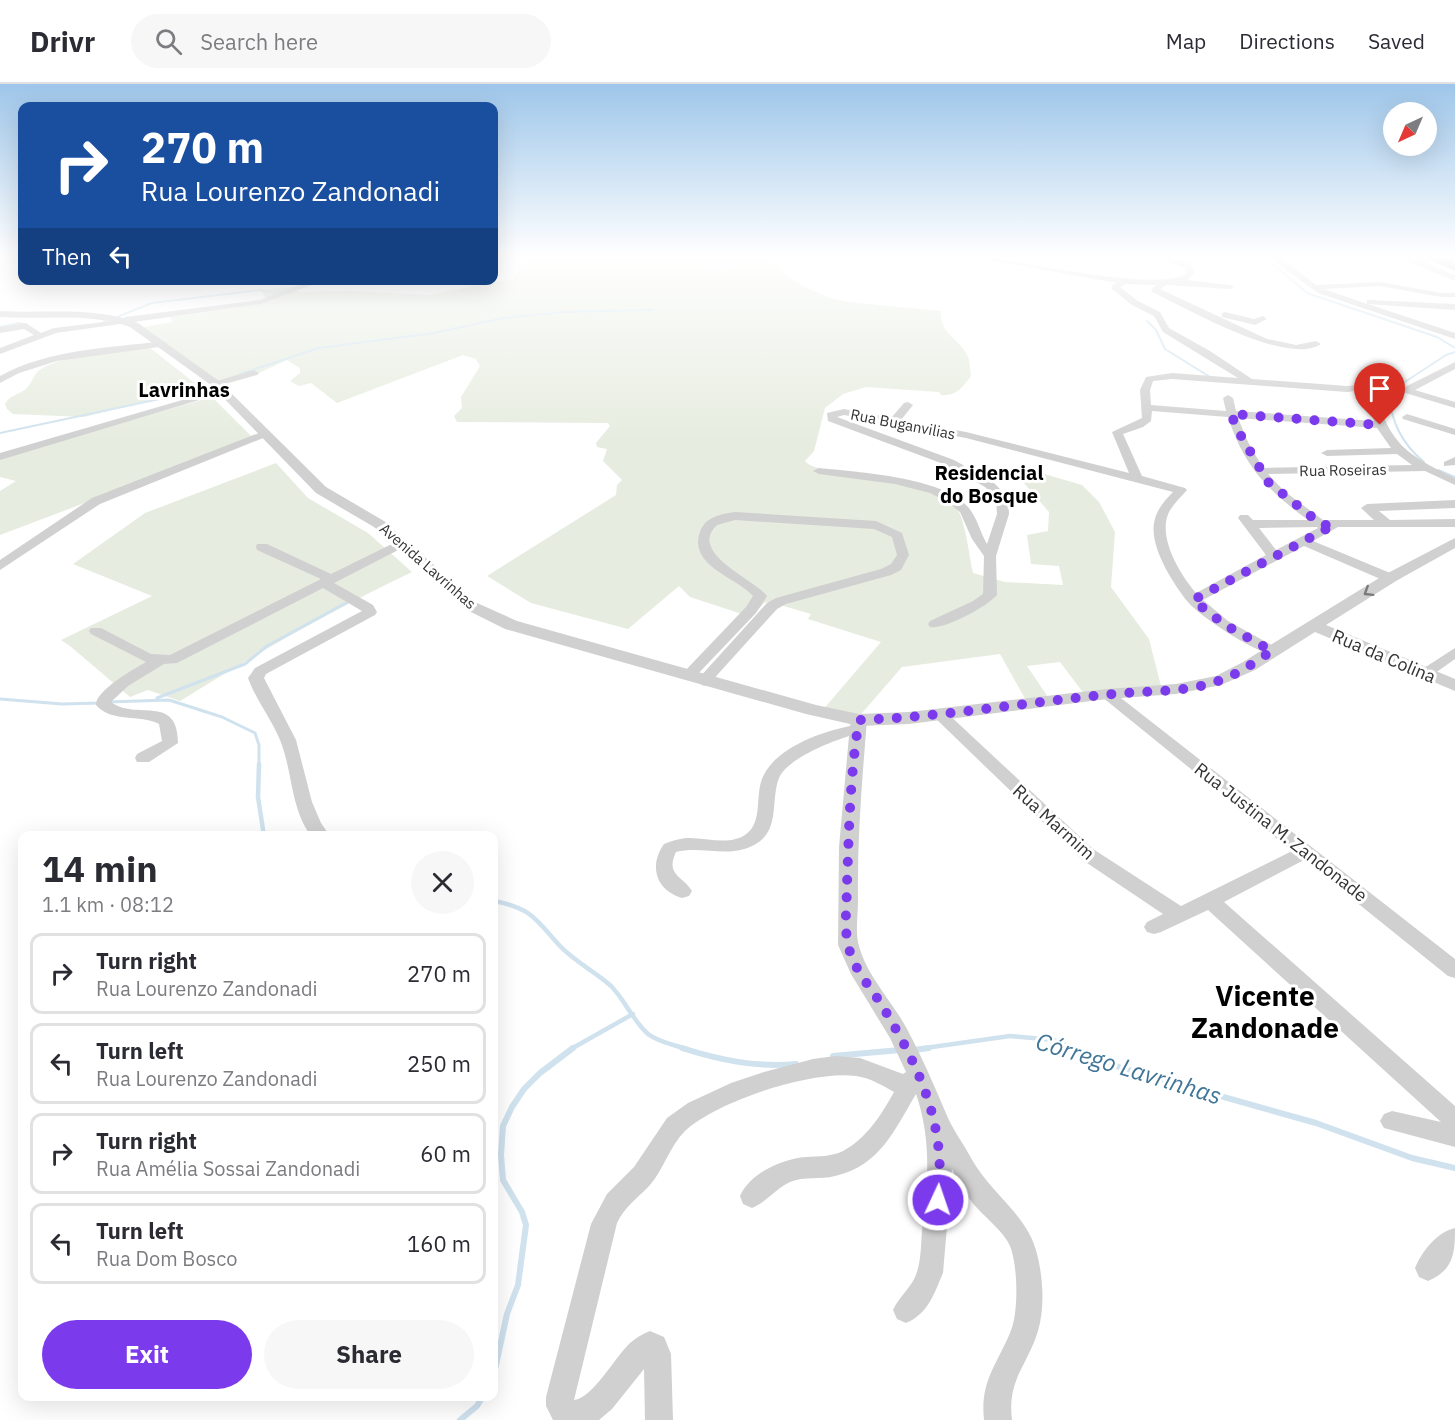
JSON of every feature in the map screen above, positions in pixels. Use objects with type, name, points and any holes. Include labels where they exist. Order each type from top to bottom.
[{"type":"street","points":[[61,317],[127,321],[153,317]]},
{"type":"street","points":[[1159,317],[1166,330],[1249,381]]},
{"type":"street","points":[[1212,317],[1275,345],[1296,348],[1316,345]]},
{"type":"street","points":[[1235,317],[1260,322],[1263,319]]},
{"type":"street","points":[[1399,317],[1455,336]]},
{"type":"street","points":[[0,380],[127,321]]},
{"type":"street","name":"Avenida Lavrinhas","points":[[127,321],[163,344],[220,387],[321,490],[371,518],[471,606],[520,627],[858,725],[1107,694],[1202,686],[1235,674],[1390,578],[1455,542]]},
{"type":"street","points":[[0,330],[26,326],[38,334]]},
{"type":"street","points":[[0,351],[49,333]]},
{"type":"street","points":[[0,343],[49,333],[81,341],[163,344]]},
{"type":"street","points":[[1403,389],[1454,367]]},
{"type":"street","points":[[0,457],[255,374]]},
{"type":"street","points":[[1137,479],[1117,432],[1141,424],[1147,418],[1144,390],[1146,382],[1155,377],[1172,376],[1347,389],[1384,383],[1455,405]]},
{"type":"street","points":[[1368,387],[1380,425],[1390,443],[1398,451],[1426,468],[1455,482]]},
{"type":"street","points":[[1228,398],[1231,414],[1260,471],[1276,489],[1328,525]]},
{"type":"street","points":[[893,422],[908,405]]},
{"type":"street","points":[[1147,408],[1380,425]]},
{"type":"street","name":"Rua Buganvilias","points":[[935,624],[978,604],[990,595],[990,556],[1004,505],[997,491],[964,471],[909,446],[840,423],[830,417],[834,413],[844,412],[966,435],[1181,490],[1164,510],[1159,521],[1159,533],[1180,583],[1193,600]]},
{"type":"street","points":[[1407,417],[1455,432]]},
{"type":"street","points":[[1417,432],[1431,424]]},
{"type":"street","points":[[0,566],[96,501],[264,434]]},
{"type":"street","points":[[1327,453],[1398,451]]},
{"type":"street","name":"Rua Roseiras","points":[[1260,471],[1426,468]]},
{"type":"street","points":[[819,471],[906,484],[944,494],[956,501],[967,513],[976,535],[990,556]]},
{"type":"street","points":[[1385,522],[1367,508],[1455,504]]},
{"type":"street","points":[[704,681],[772,606],[781,601],[806,595],[886,573],[896,567],[903,555],[897,536],[884,528],[860,524],[735,516],[715,520],[708,526],[705,533],[704,547],[708,556],[726,572],[754,588],[806,595]]},
{"type":"street","points":[[1274,557],[1247,521],[1328,525],[1385,522],[1455,523]]},
{"type":"street","points":[[1272,651],[1225,625],[1193,600],[1303,541],[1328,525]]},
{"type":"street","points":[[1303,541],[1390,578]]},
{"type":"street","points":[[143,758],[170,743],[171,736],[166,721],[150,714],[110,709],[104,705],[105,698],[158,661],[177,658],[402,543]]},
{"type":"street","points":[[262,547],[327,581],[368,608],[370,612],[273,664],[261,671],[256,678],[288,741],[305,808],[317,831]]},
{"type":"street","points":[[687,676],[758,602],[760,596],[754,588]]},
{"type":"street","name":"Rua da Colina","points":[[1314,626],[1455,686]]},
{"type":"street","points":[[96,631],[138,654],[158,661]]},
{"type":"street","points":[[1426,673],[1455,652]]},
{"type":"street","name":"Rua Justina M. Zandonade","points":[[1107,694],[1455,970]]},
{"type":"street","name":"Rua Marmim","points":[[940,715],[1087,854],[1179,915]]},
{"type":"street","points":[[682,891],[668,882],[666,876],[663,859],[670,848],[680,846],[729,847],[752,839],[763,825],[770,778],[774,771],[792,757],[858,725],[848,848],[846,934],[851,956],[901,1039],[912,1079],[976,1188],[1009,1224],[1024,1250],[1029,1303],[1028,1322],[1022,1339],[999,1381],[995,1403],[998,1420]]},
{"type":"street","points":[[1154,927],[1305,852]]},
{"type":"street","points":[[1210,901],[1455,1120]]},
{"type":"street","points":[[658,1420],[657,1354],[654,1347],[650,1345],[635,1356],[605,1394],[582,1414],[576,1417],[569,1416],[560,1406],[560,1397],[602,1229],[609,1211],[620,1196],[645,1173],[661,1143],[681,1120],[723,1097],[754,1084],[832,1066],[851,1066],[912,1079]]},
{"type":"street","points":[[752,1196],[787,1172],[840,1164],[858,1154],[883,1131],[912,1079]]},
{"type":"street","points":[[906,1310],[917,1301],[930,1273],[940,1185],[940,1156],[935,1117]]},
{"type":"street","points":[[1392,1121],[1455,1136]]},
{"type":"street","points":[[1428,1268],[1455,1240]]},
{"type":"shaded area","points":[[170,317],[942,317],[947,331],[969,359],[971,376],[965,384],[955,393],[946,395],[941,395],[939,392],[866,387],[843,394],[825,408],[814,451],[805,461],[812,466],[826,470],[917,488],[949,501],[961,516],[973,573],[1005,582],[1063,585],[1059,566],[1031,564],[1027,535],[1048,531],[1049,512],[1017,475],[1041,473],[1082,485],[1099,502],[1115,532],[1111,587],[1149,639],[1162,690],[1085,695],[1060,662],[1027,666],[1050,700],[1027,702],[1000,654],[902,667],[856,720],[821,712],[881,642],[808,619],[811,614],[770,602],[764,603],[755,613],[742,614],[690,597],[679,586],[628,629],[531,603],[487,576],[616,495],[617,485],[622,480],[603,461],[607,449],[597,447],[596,443],[610,426],[608,423],[457,422],[454,416],[462,408],[461,397],[480,366],[476,359],[463,355],[337,403],[311,383],[299,386],[290,381],[300,373],[300,368],[287,360],[250,377],[217,387],[139,328],[173,322]]},
{"type":"shaded area","points":[[149,347],[201,388],[84,417],[13,414],[7,409],[5,404],[12,396],[27,388],[38,371],[52,364],[79,356]]},
{"type":"shaded area","points":[[212,397],[254,439],[0,535],[0,491],[16,481],[0,477],[0,457]]},
{"type":"shaded area","points":[[276,463],[308,498],[368,533],[412,572],[294,633],[180,701],[148,690],[130,697],[61,640],[152,596],[73,564],[145,513]]},
{"type":"waterway","points":[[102,323],[116,317]]},
{"type":"waterway","points":[[240,374],[319,348],[434,333],[511,317]]},
{"type":"waterway","points":[[1379,317],[1437,337],[1455,348]]},
{"type":"waterway","points":[[1147,321],[1156,330],[1165,349],[1210,377]]},
{"type":"waterway","points":[[0,327],[19,323],[26,325]]},
{"type":"waterway","points":[[1424,462],[1409,447],[1399,431],[1388,393],[1446,355],[1455,352]]},
{"type":"waterway","points":[[0,433],[169,397],[214,385]]},
{"type":"waterway","points":[[1438,470],[1455,477]]},
{"type":"waterway","points":[[157,698],[245,664],[267,646],[346,603]]},
{"type":"waterway","name":"Córrego Lavrinhas","points":[[0,699],[62,704],[101,703]]},
{"type":"waterway","name":"Córrego Lavrinhas","points":[[108,702],[169,700],[222,717],[255,733],[259,745],[259,764]]},
{"type":"waterway","name":"Córrego Lavrinhas","points":[[259,764],[258,797],[263,831]]},
{"type":"waterway","name":"Córrego Lavrinhas","points":[[498,902],[517,907],[532,916],[566,952],[611,986],[632,1014]]},
{"type":"waterway","points":[[571,1049],[632,1014]]},
{"type":"waterway","name":"Córrego Lavrinhas","points":[[632,1014],[652,1037],[687,1049]]},
{"type":"waterway","name":"Córrego Lavrinhas","points":[[918,1049],[1010,1036],[1054,1040],[1076,1049]]},
{"type":"waterway","points":[[498,1356],[507,1314],[518,1285],[526,1225],[522,1212],[503,1180],[501,1155],[503,1126],[524,1089],[540,1073],[573,1048]]},
{"type":"waterway","name":"Córrego Lavrinhas","points":[[682,1048],[738,1062],[767,1065],[796,1064]]},
{"type":"waterway","name":"Córrego Lavrinhas","points":[[914,1050],[929,1048]]},
{"type":"waterway","name":"Córrego Lavrinhas","points":[[1073,1048],[1121,1068],[1316,1123],[1412,1158],[1455,1168]]},
{"type":"waterway","name":"Córrego Lavrinhas","points":[[833,1056],[900,1050]]},
{"type":"waterway","points":[[460,1420],[480,1401]]},
{"type":"district","name":"Lavrinhas","points":[[184,389]]},
{"type":"district","name":"Residencial do Bosque","points":[[989,484]]},
{"type":"district","name":"Vicente Zandonade","points":[[1265,1011]]},
{"type":"route","points":[[938,1200],[940,1156],[935,1117],[928,1095],[898,1033],[851,956],[846,934],[848,848],[859,720],[909,718],[1107,694],[1202,686],[1235,674],[1272,651],[1225,625],[1193,600],[1334,525],[1322,525],[1268,482],[1233,422],[1231,414],[1380,425]]}]
